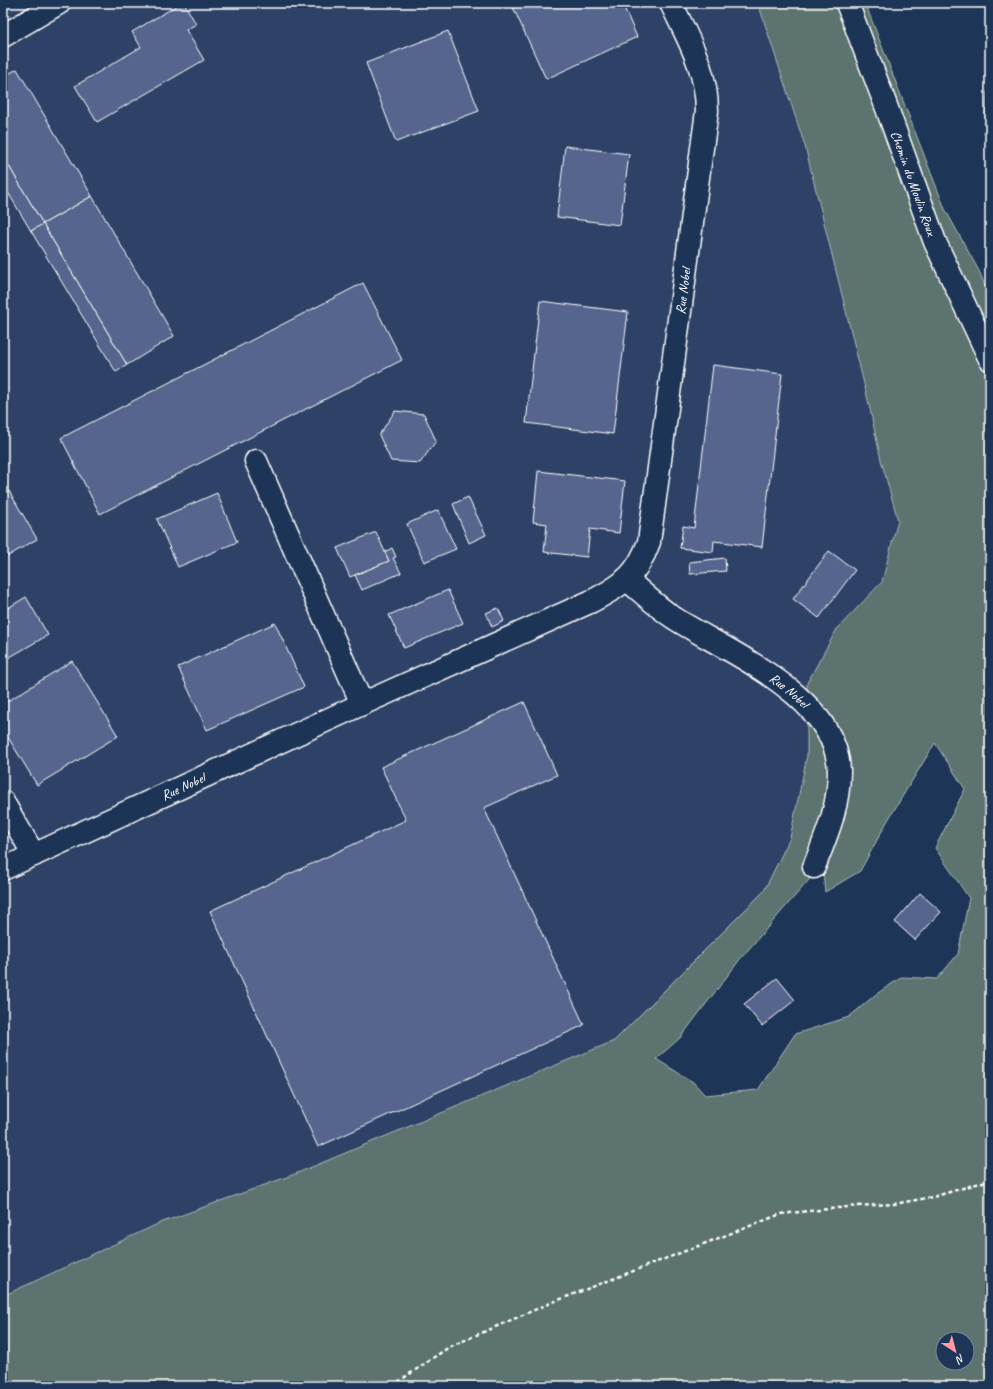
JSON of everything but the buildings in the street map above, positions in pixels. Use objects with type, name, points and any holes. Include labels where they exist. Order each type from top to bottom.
[{"type":"street","points":[[3,36],[59,3]]},
{"type":"street","name":"Rue Nobel","points":[[3,869],[362,704],[592,601],[614,590],[626,579],[642,560],[649,542],[708,111],[705,80],[695,53],[671,3]]},
{"type":"street","name":"Chemin du Moulin Roux","points":[[846,3],[885,103],[935,242],[990,359]]},
{"type":"street","points":[[256,461],[362,704]]},
{"type":"street","name":"Rue Nobel","points":[[626,579],[672,616],[757,666],[790,689],[814,712],[829,736],[835,751],[839,769],[834,817],[814,867]]},
{"type":"street","points":[[3,802],[34,855]]},
{"type":"path","points":[[392,1386],[449,1347],[548,1304],[780,1214],[857,1206],[894,1204],[933,1197],[990,1180]]},
{"type":"shaded area","points":[[3,3],[758,3],[805,146],[868,400],[881,460],[898,520],[882,582],[837,629],[807,683],[807,756],[790,838],[764,891],[614,1041],[579,1063],[295,1174],[160,1223],[3,1296]]},
{"type":"green space","points":[[758,3],[865,3],[945,209],[979,271],[990,298],[990,1386],[3,1386],[3,1296],[160,1223],[295,1174],[614,1041],[764,891],[790,838],[807,756],[807,683],[837,629],[882,582],[898,520],[881,460],[868,400],[805,146]],"holes":[[[935,743],[965,789],[935,848],[969,898],[958,954],[937,979],[902,977],[875,995],[849,1017],[795,1034],[758,1090],[705,1095],[693,1082],[656,1059],[680,1038],[741,958],[822,865],[825,892],[860,871],[888,820]]]},
{"type":"green space","points":[[990,88],[990,142],[984,133],[987,92]]}]
